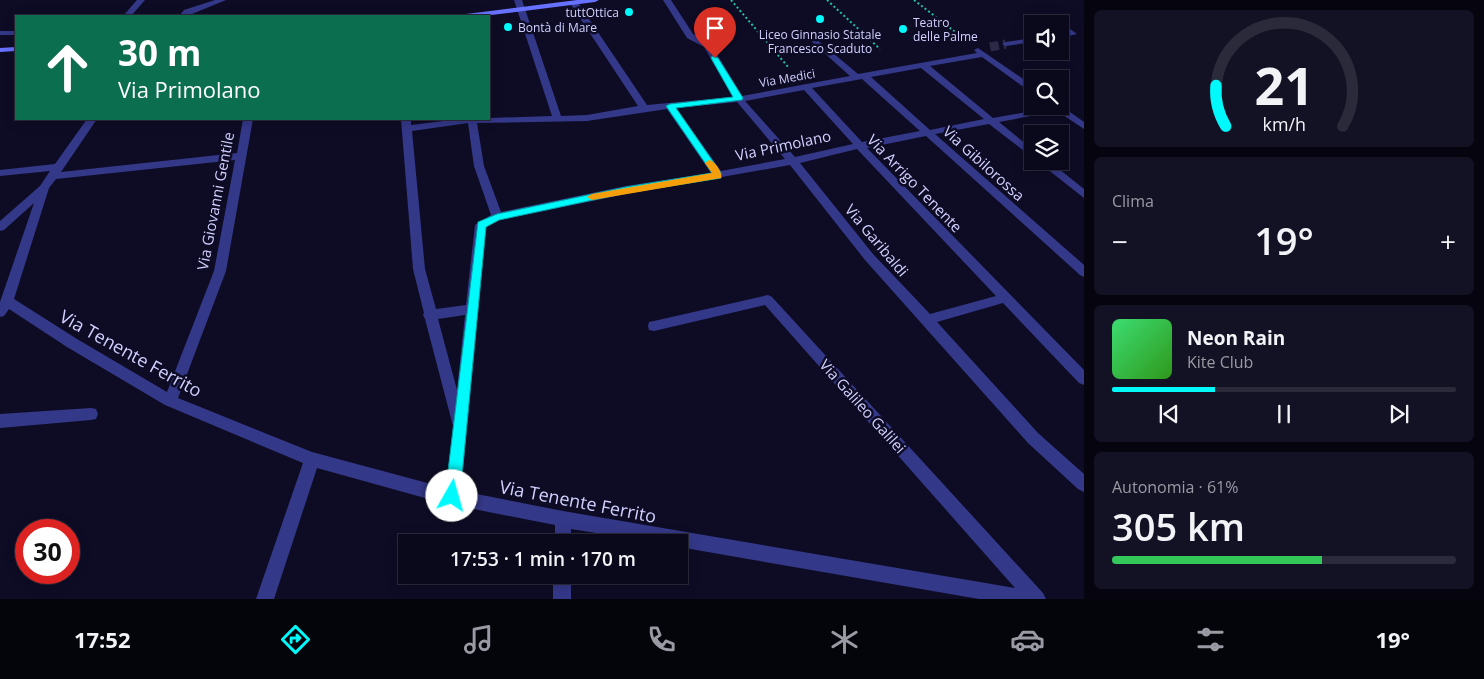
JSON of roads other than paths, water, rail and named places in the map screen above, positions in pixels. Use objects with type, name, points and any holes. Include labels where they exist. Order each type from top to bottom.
[{"type":"main road","points":[[474,15],[595,0]]},
{"type":"main road","points":[[0,50],[15,49]]},
{"type":"street","points":[[129,15],[141,0]]},
{"type":"street","points":[[184,15],[186,12],[222,0]]},
{"type":"street","points":[[518,0],[557,118]]},
{"type":"street","name":"Via Garibaldi","points":[[667,0],[690,36],[707,45],[739,98],[793,161],[869,257],[1033,438],[1084,484]]},
{"type":"street","points":[[574,3],[644,108]]},
{"type":"street","points":[[0,33],[15,33]]},
{"type":"street","name":"Via Gibilorossa","points":[[815,40],[928,133],[1084,272]]},
{"type":"street","points":[[1006,44],[1024,41]]},
{"type":"street","name":"Via Medici","points":[[490,119],[587,118],[644,108],[739,98],[924,66],[984,50],[1024,82]]},
{"type":"street","points":[[924,66],[1024,148]]},
{"type":"street","name":"Via Arrigo Tenente","points":[[806,87],[859,146],[1084,379]]},
{"type":"street","points":[[670,106],[718,175]]},
{"type":"street","name":"Via Primolano","points":[[497,217],[626,190],[793,161],[859,146],[1024,114]]},
{"type":"street","points":[[1069,115],[1084,126]]},
{"type":"street","name":"Via Tenente Ferrito","points":[[0,227],[52,177],[91,120]]},
{"type":"street","name":"Via Giovanni Gentile","points":[[170,401],[220,271],[248,120]]},
{"type":"street","name":"Via Medici","points":[[406,124],[459,120]]},
{"type":"street","points":[[452,496],[481,225],[497,217],[479,166],[472,120]]},
{"type":"street","points":[[406,124],[419,269],[429,315],[460,429]]},
{"type":"street","points":[[0,173],[52,177],[241,156]]},
{"type":"street","points":[[1053,170],[1084,194]]},
{"type":"street","name":"Via Tenente Ferrito","points":[[52,177],[3,306],[72,343],[170,401],[312,459],[452,496],[563,519],[1030,599]]},
{"type":"street","points":[[927,320],[1005,298]]},
{"type":"street","name":"Via Galileo Galilei","points":[[654,326],[768,300],[1037,599]]},
{"type":"street","points":[[429,315],[472,309]]},
{"type":"street","points":[[0,421],[91,414]]},
{"type":"street","points":[[265,599],[312,459]]},
{"type":"street","points":[[563,519],[563,534]]},
{"type":"street","points":[[562,584],[562,599]]},
{"type":"tunnel","points":[[990,47],[1006,44]]},
{"type":"place","name":"tuttOttica","points":[[629,12]]},
{"type":"place","name":"Liceo Ginnasio Statale Francesco Scaduto","points":[[820,19]]},
{"type":"place","name":"Bontà di Mare","points":[[508,27]]},
{"type":"place","name":"Teatro delle Palme","points":[[903,29]]}]
